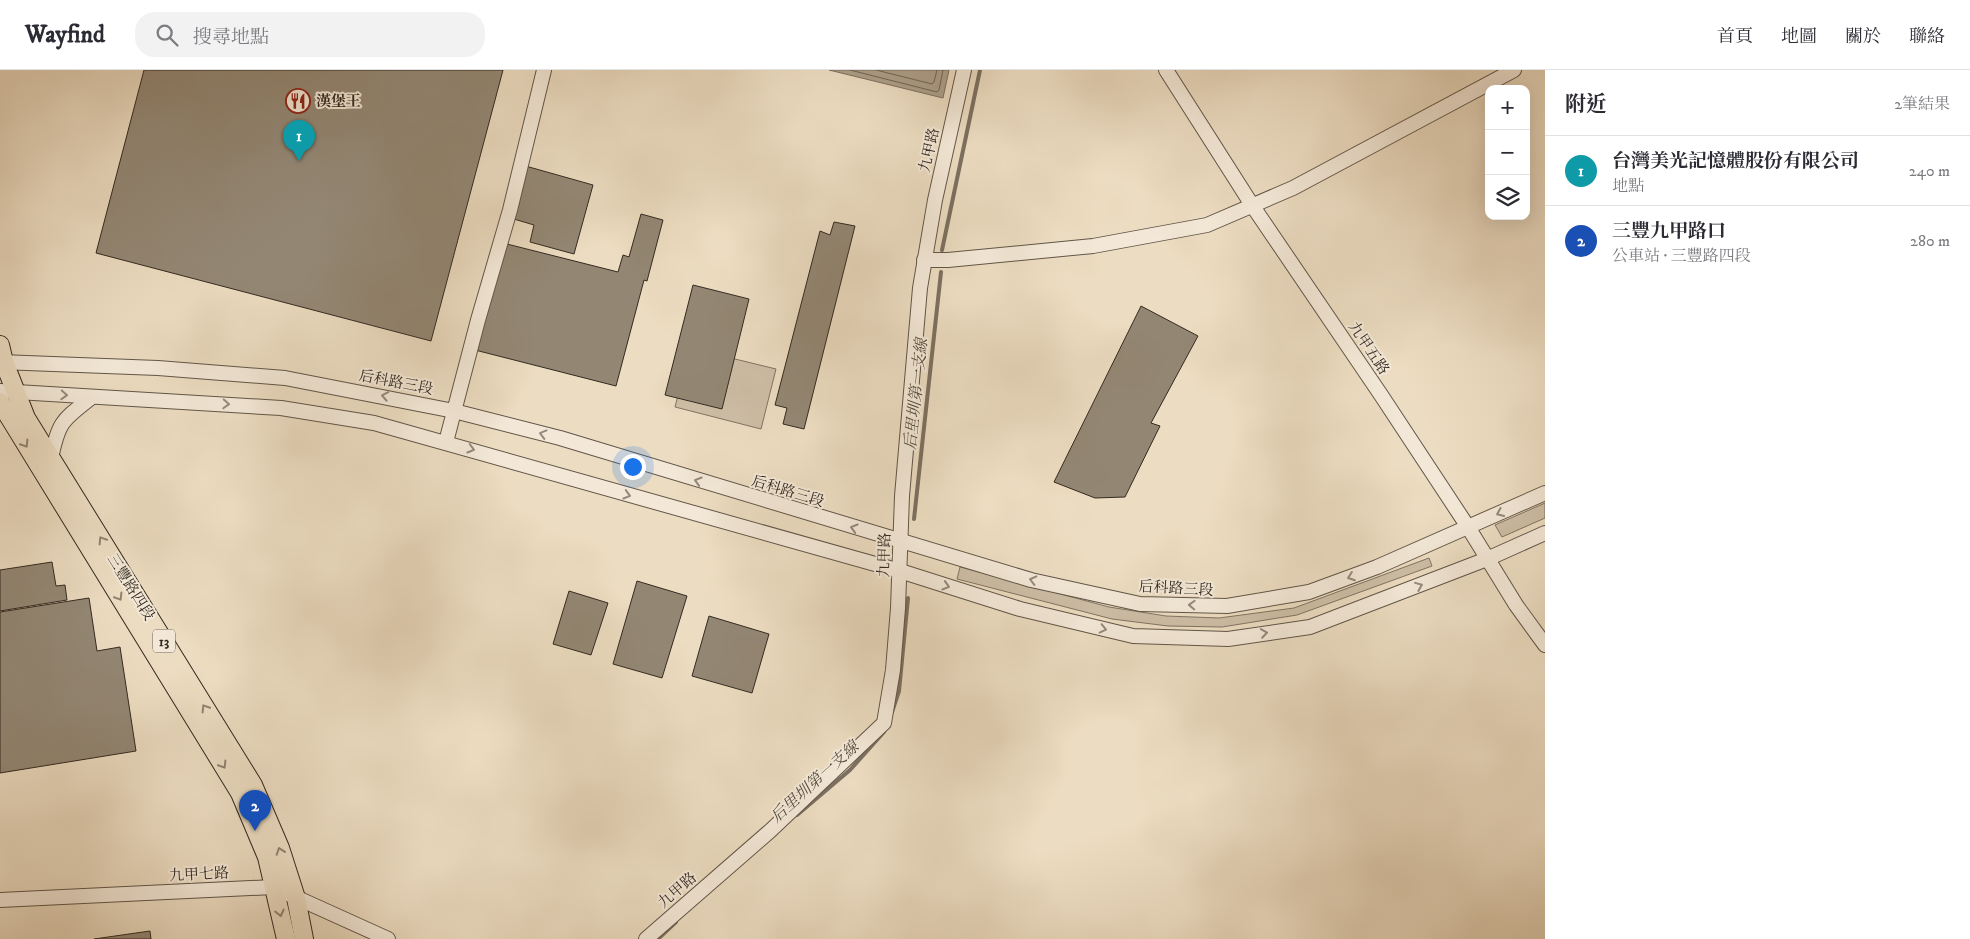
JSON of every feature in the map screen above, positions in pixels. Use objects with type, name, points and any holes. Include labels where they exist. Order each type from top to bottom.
[{"type":"main road","name":"三豐路四段","points":[[0,345],[8,391],[253,785],[280,848],[296,898],[304,939]]},
{"type":"main road","name":"三豐路四段","points":[[0,402],[240,793],[267,857],[286,939]]},
{"type":"street","points":[[446,442],[478,320],[510,210],[544,70]]},
{"type":"street","name":"九甲路","points":[[646,939],[770,831],[884,723],[894,670],[902,496],[920,288],[934,200],[964,70]]},
{"type":"street","name":"九甲五路","points":[[1166,70],[1252,205],[1381,394],[1545,645]]},
{"type":"street","points":[[924,260],[948,260],[1093,246],[1207,225],[1301,183],[1514,70]]},
{"type":"street","name":"后科路三段","points":[[2,362],[158,368],[285,378],[454,411],[560,438],[1030,580],[1140,604],[1227,606],[1309,592],[1378,567],[1545,493]]},
{"type":"street","points":[[8,391],[280,408],[374,423],[900,572],[1020,609],[1133,636],[1228,638],[1310,627],[1487,558],[1545,532]]},
{"type":"street","points":[[51,458],[56,434],[64,418],[92,397]]},
{"type":"street","name":"九甲七路","points":[[0,900],[274,887],[388,939]]},
{"type":"shaded area","points":[[690,348],[776,369],[761,429],[675,407]]},
{"type":"shaded area","points":[[1545,503],[1545,518],[1502,537],[1495,525]]},
{"type":"shaded area","points":[[1429,558],[1432,566],[1297,615],[1222,627],[1168,626],[1112,619],[957,579],[960,567],[1109,607],[1166,616],[1219,618],[1294,608]]},
{"type":"water","points":[[829,70],[949,70],[943,98]]},
{"type":"building","points":[[144,70],[503,70],[431,341],[96,253]]},
{"type":"building","points":[[522,165],[593,185],[574,254],[530,242],[534,225],[507,217]]},
{"type":"building","points":[[641,214],[663,220],[647,281],[644,280],[616,386],[471,349],[499,242],[618,272],[623,255],[629,257]]},
{"type":"building","points":[[834,222],[855,226],[804,429],[783,424],[787,408],[775,405],[820,231],[830,235]]},
{"type":"building","points":[[693,285],[749,299],[722,409],[665,395]]},
{"type":"building","points":[[1141,306],[1198,336],[1151,423],[1160,426],[1125,497],[1095,498],[1054,482]]},
{"type":"building","points":[[52,562],[56,586],[65,585],[67,600],[0,611],[0,570]]},
{"type":"building","points":[[637,581],[687,596],[662,678],[613,664]]},
{"type":"building","points":[[569,591],[608,603],[591,655],[553,644]]},
{"type":"building","points":[[89,598],[97,651],[120,647],[136,751],[0,773],[0,612]]},
{"type":"building","points":[[709,616],[769,634],[752,693],[692,676]]},
{"type":"building","points":[[150,931],[151,939],[94,939]]},
{"type":"waterway","name":"后里圳第一支線","points":[[942,250],[980,70]]},
{"type":"waterway","name":"后里圳第一支線","points":[[914,519],[941,272]]},
{"type":"waterway","name":"后里圳第一支線","points":[[892,712],[899,691],[908,598]]},
{"type":"waterway","name":"后里圳第一支線","points":[[797,815],[850,770],[884,732]]},
{"type":"waterway","name":"后里圳第一支線","points":[[658,939],[676,922]]},
{"type":"place","name":"漢堡王","points":[[298,101]]},
{"type":"place","name":"台灣美光記憶體股份有限公司","points":[[299,161]]},
{"type":"place","name":"三豐九甲路口","points":[[255,831]]}]
